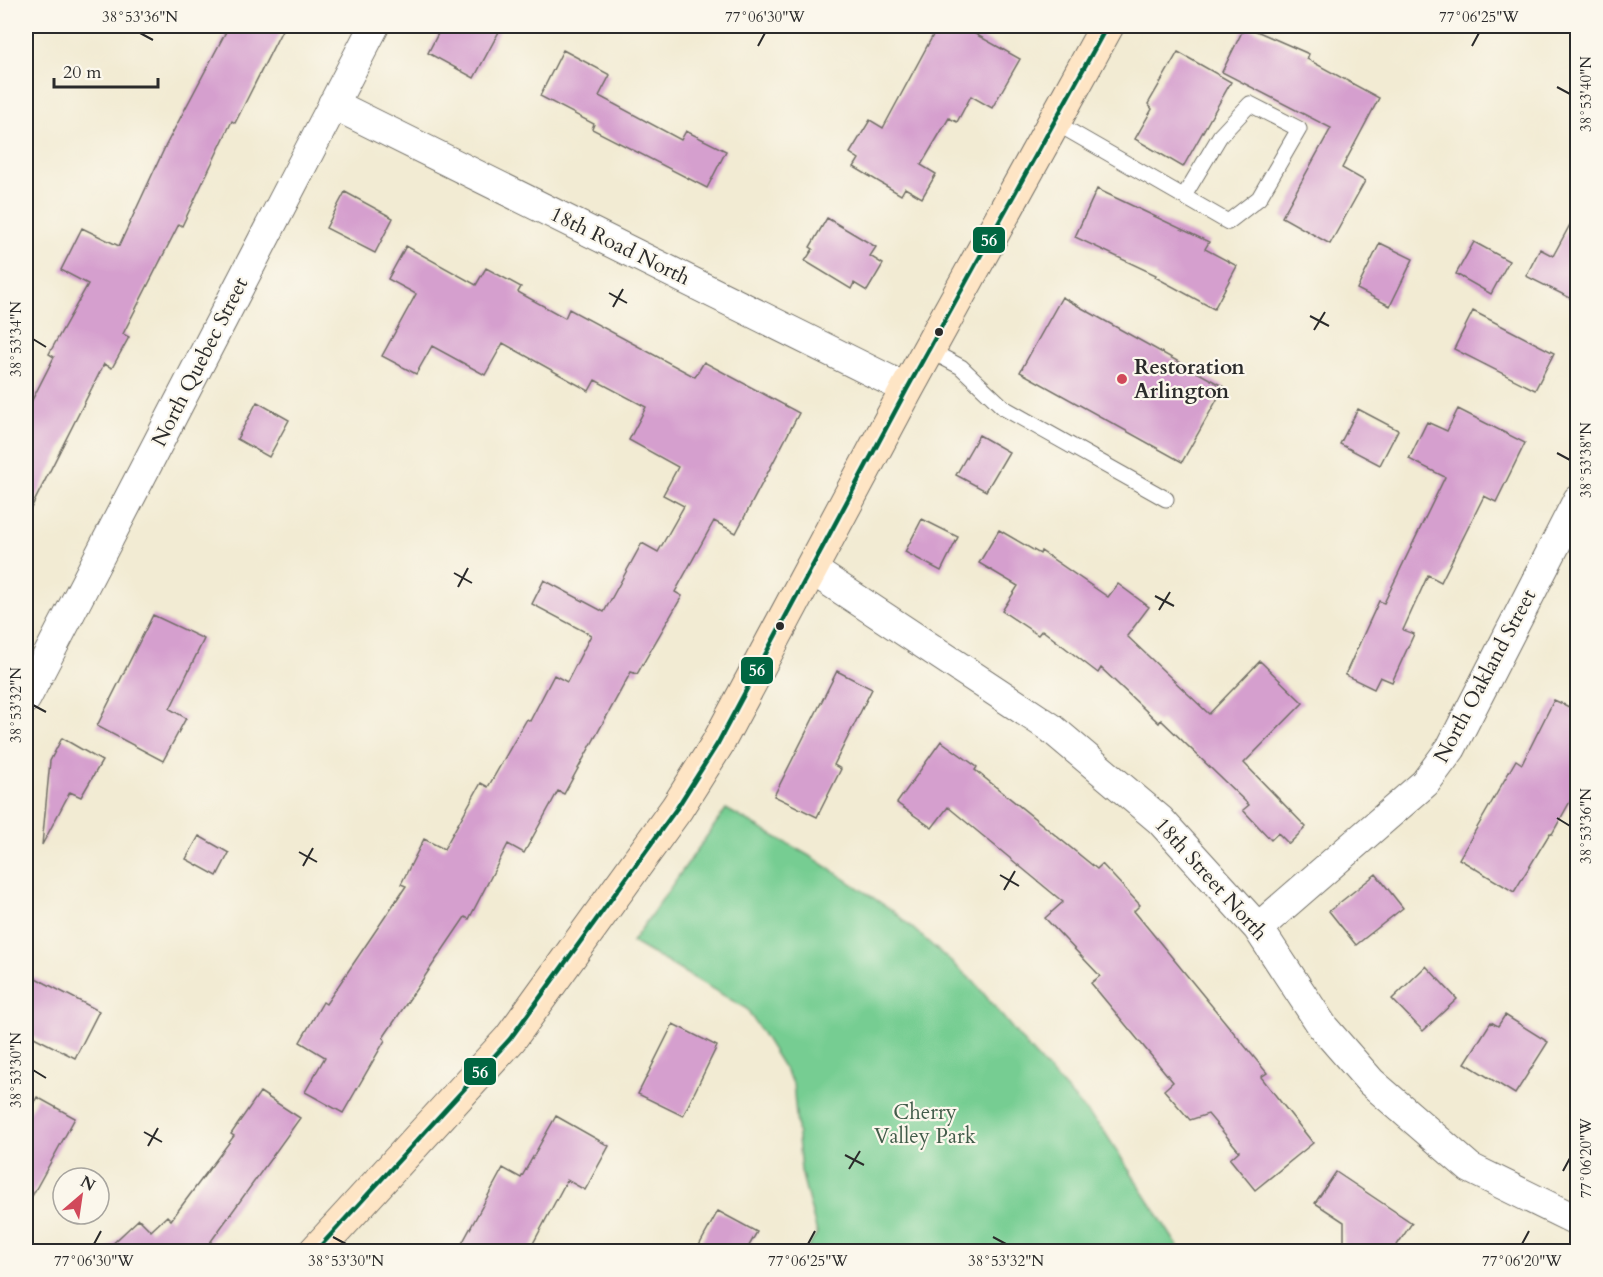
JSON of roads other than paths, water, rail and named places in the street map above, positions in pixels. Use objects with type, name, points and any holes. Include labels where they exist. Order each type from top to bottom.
[{"type":"main road","points":[[315,1251],[510,1039],[588,935],[677,808],[718,743],[907,389],[1056,123],[1107,26]]},
{"type":"street","name":"North Quebec Street","points":[[26,698],[374,26]]},
{"type":"street","name":"18th Road North","points":[[333,104],[907,389]]},
{"type":"street","name":"North Oakland Street","points":[[1258,928],[1425,783],[1450,748],[1578,500]]},
{"type":"street","name":"18th Street North","points":[[811,569],[1051,728],[1161,820],[1258,928],[1323,1027],[1371,1082],[1470,1168],[1578,1221]]},
{"type":"lane","points":[[1056,123],[1228,222],[1259,198],[1299,129],[1250,104],[1220,136],[1184,196]]},
{"type":"lane","points":[[929,350],[961,367],[1004,408],[1166,499]]},
{"type":"place","name":"Restoration Arlington","points":[[1122,379]]},
{"type":"park label","name":"Cherry Valley Park","points":[[925,1124]]}]
